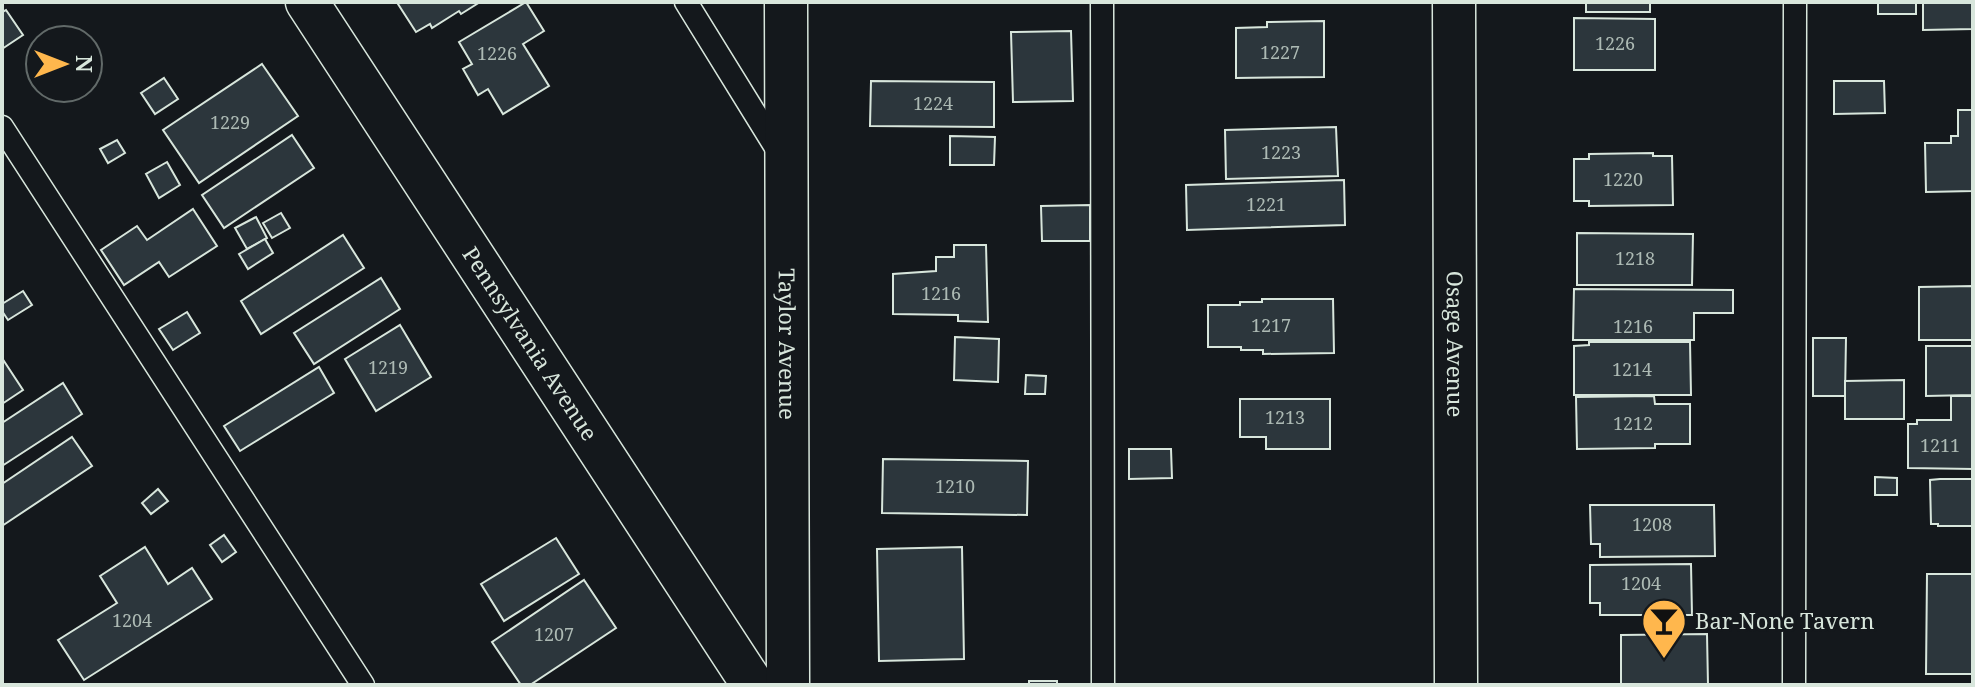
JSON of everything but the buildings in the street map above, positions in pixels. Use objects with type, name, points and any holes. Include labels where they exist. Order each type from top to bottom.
[{"type":"street","name":"Pennsylvania Avenue","points":[[307,2],[753,685]]},
{"type":"street","name":"Taylor Avenue","points":[[786,2],[788,685]]},
{"type":"street","name":"Osage Avenue","points":[[1454,2],[1456,685]]},
{"type":"lane","points":[[686,2],[787,165]]},
{"type":"lane","points":[[1102,2],[1103,685]]},
{"type":"lane","points":[[1794,685],[1795,2]]},
{"type":"lane","points":[[2,127],[363,685]]},
{"type":"place","name":"Bar-None Tavern","points":[[1664,660]]}]
